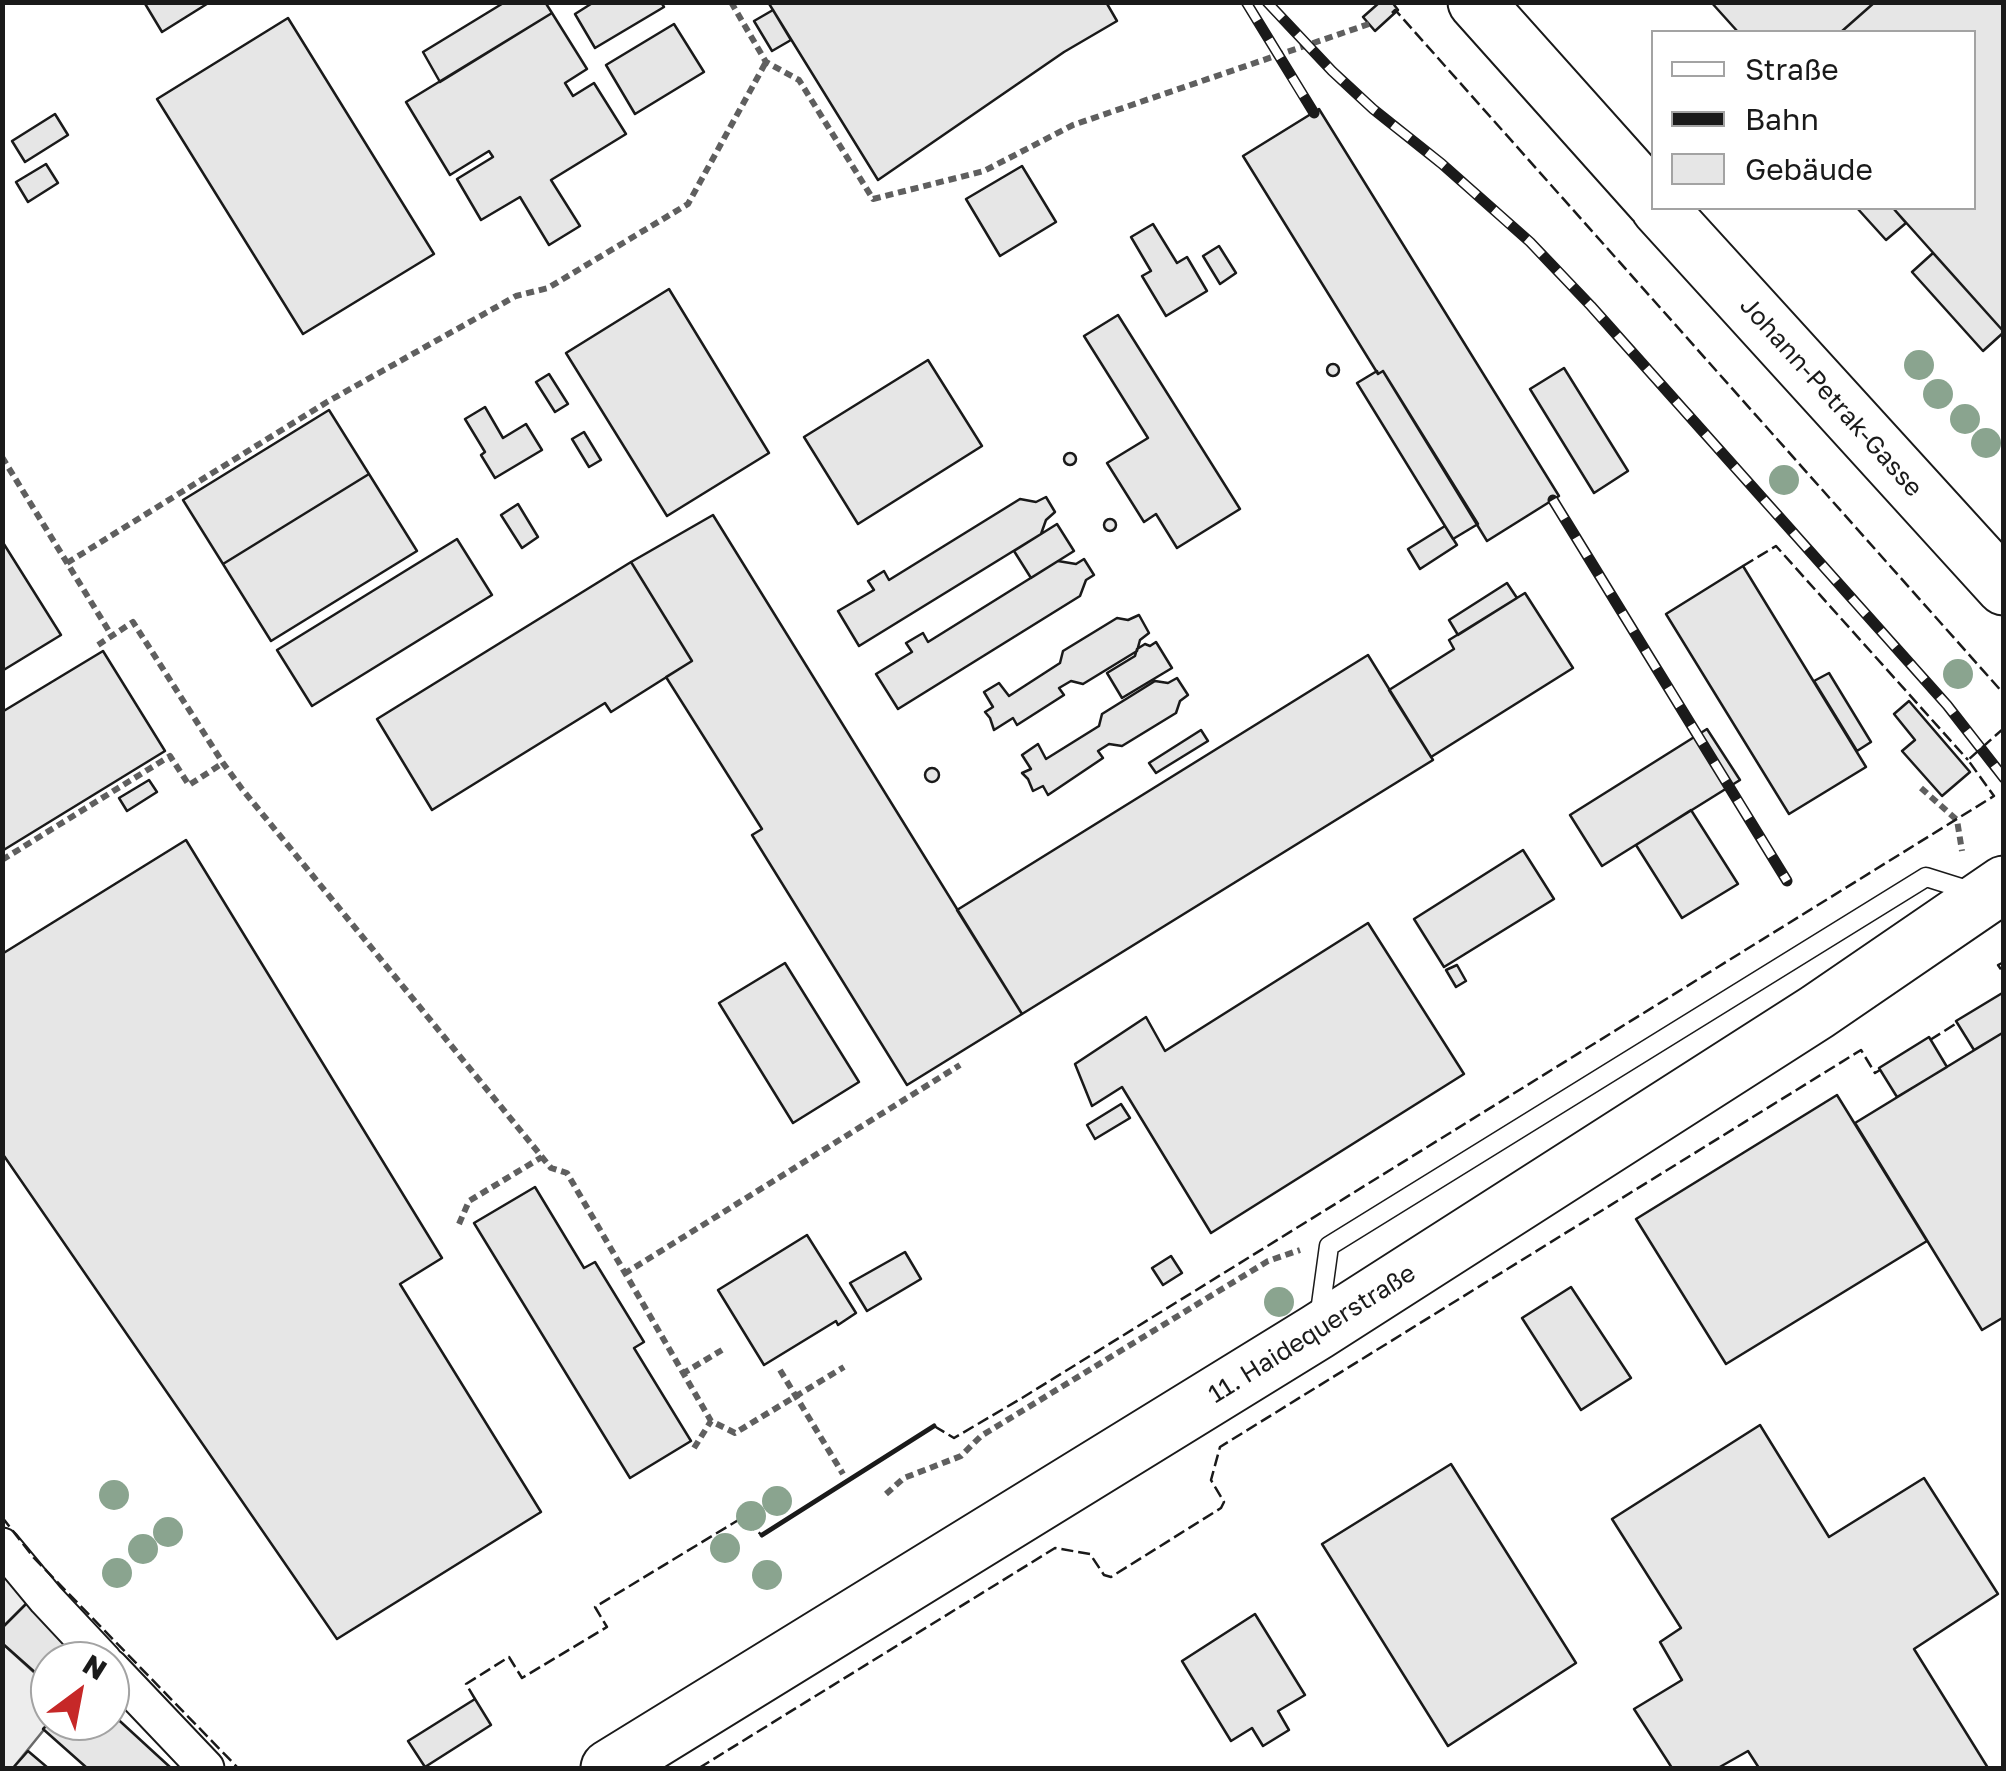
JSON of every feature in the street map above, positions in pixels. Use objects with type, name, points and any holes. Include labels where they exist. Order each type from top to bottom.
[{"type":"main road","points":[[1476,2],[1651,198]]},
{"type":"main road","name":"Johann-Petrak-Gasse","points":[[1661,210],[2004,587]]},
{"type":"main road","name":"11. Haidequerstraße","points":[[610,1768],[1316,1332],[1800,1022],[1984,877]]},
{"type":"street","points":[[2,1546],[85,1641]]},
{"type":"street","points":[[130,1688],[206,1768]]},
{"type":"lane","points":[[1316,1332],[1329,1246],[1926,876],[1984,877]]},
{"type":"path","points":[[732,2],[766,62],[799,80],[873,199],[984,171],[1073,125],[1369,24]]},
{"type":"path","points":[[68,564],[328,402],[516,296],[548,288],[688,204],[766,62]]},
{"type":"path","points":[[2,458],[112,636]]},
{"type":"path","points":[[98,645],[133,622],[222,764],[551,1168],[567,1173],[711,1421],[735,1434],[844,1367]]},
{"type":"path","points":[[2,860],[170,756],[189,784],[222,764]]},
{"type":"path","points":[[1921,788],[1957,820],[1984,877]]},
{"type":"path","points":[[624,1274],[960,1065]]},
{"type":"path","points":[[458,1224],[469,1201],[542,1157]]},
{"type":"path","points":[[886,1494],[904,1478],[962,1456],[981,1436],[1268,1260],[1301,1249],[1329,1246]]},
{"type":"path","points":[[682,1374],[722,1350]]},
{"type":"path","points":[[780,1370],[843,1474]]},
{"type":"path","points":[[694,1448],[711,1421]]},
{"type":"shaded area","points":[[2,1566],[29,1601],[2,1628]]},
{"type":"shaded area","points":[[2,1643],[30,1669],[30,1741],[35,1741],[13,1768],[3,1768]]},
{"type":"building","points":[[144,2],[210,2],[162,32]]},
{"type":"building","points":[[505,2],[545,2],[552,13],[440,82],[423,52]]},
{"type":"building","points":[[594,2],[661,2],[664,7],[595,48],[575,14]]},
{"type":"building","points":[[768,2],[1106,2],[1117,21],[1064,52],[878,180]]},
{"type":"building","points":[[1380,2],[1392,2],[1398,10],[1375,31],[1363,17]]},
{"type":"building","points":[[1711,2],[1875,2],[1843,30],[1736,30]]},
{"type":"building","points":[[1875,2],[2004,2],[2004,332],[1895,210],[1976,210],[1976,30],[1843,30]]},
{"type":"building","points":[[773,10],[791,40],[772,51],[754,21]]},
{"type":"building","points":[[552,13],[587,69],[565,83],[573,96],[594,83],[626,134],[551,180],[580,226],[549,245],[520,197],[481,220],[457,179],[493,157],[489,151],[450,175],[406,102]]},
{"type":"building","points":[[288,18],[434,254],[303,334],[157,99]]},
{"type":"building","points":[[674,24],[704,72],[635,114],[606,65]]},
{"type":"building","points":[[1319,109],[1559,496],[1487,541],[1383,371],[1378,374],[1243,156]]},
{"type":"building","points":[[55,114],[68,135],[25,162],[12,141]]},
{"type":"building","points":[[46,164],[58,183],[28,202],[16,182]]},
{"type":"building","points":[[1022,166],[1056,222],[1000,256],[966,199]]},
{"type":"building","points":[[1859,210],[1895,210],[1906,223],[1886,240]]},
{"type":"building","points":[[1153,224],[1177,263],[1187,257],[1207,291],[1166,316],[1142,276],[1151,271],[1131,237]]},
{"type":"building","points":[[1219,246],[1236,273],[1220,284],[1203,256]]},
{"type":"building","points":[[1933,253],[2004,332],[1983,351],[1912,272]]},
{"type":"building","points":[[669,289],[769,453],[667,516],[566,353]]},
{"type":"building","points":[[1118,315],[1240,509],[1177,548],[1156,514],[1144,522],[1107,463],[1148,438],[1084,336]]},
{"type":"building","points":[[928,360],[982,446],[858,524],[804,437]]},
{"type":"building","points":[[1333,364],[1339,370],[1333,376],[1327,370]]},
{"type":"building","points":[[1564,368],[1628,471],[1594,493],[1530,389]]},
{"type":"building","points":[[1383,371],[1478,524],[1453,539],[1357,383]]},
{"type":"building","points":[[549,374],[568,404],[555,412],[536,382]]},
{"type":"building","points":[[485,407],[503,438],[526,424],[542,450],[495,478],[465,419]]},
{"type":"building","points":[[329,410],[369,474],[223,564],[183,500]]},
{"type":"building","points":[[584,432],[601,460],[589,467],[572,439]]},
{"type":"building","points":[[1070,453],[1076,459],[1070,465],[1064,459]]},
{"type":"building","points":[[369,474],[417,551],[271,641],[223,564]]},
{"type":"building","points":[[1046,497],[1055,512],[1046,520],[1041,534],[859,646],[838,611],[874,590],[868,581],[884,571],[889,580],[1020,499],[1036,502]]},
{"type":"building","points":[[518,504],[538,537],[522,548],[501,515]]},
{"type":"building","points":[[713,515],[1022,1014],[907,1085],[752,835],[762,829],[666,677],[692,661],[631,562]]},
{"type":"building","points":[[1110,519],[1116,525],[1110,531],[1104,525]]},
{"type":"building","points":[[1057,524],[1074,551],[1031,578],[1014,551]]},
{"type":"building","points":[[1445,526],[1457,545],[1420,569],[1408,549]]},
{"type":"building","points":[[457,539],[492,595],[312,706],[277,650]]},
{"type":"building","points":[[2,541],[61,635],[2,671]]},
{"type":"building","points":[[1084,559],[1094,575],[1086,580],[1080,596],[898,709],[876,674],[912,652],[906,643],[923,633],[928,642],[1058,561],[1076,564]]},
{"type":"building","points":[[631,562],[692,661],[611,712],[605,703],[432,810],[377,719]]},
{"type":"building","points":[[1743,566],[1866,767],[1789,814],[1666,614]]},
{"type":"building","points":[[1507,583],[1517,598],[1458,635],[1449,620]]},
{"type":"building","points":[[1525,593],[1573,668],[1431,757],[1389,690],[1454,649],[1449,640]]},
{"type":"building","points":[[1139,615],[1149,633],[1140,640],[1137,651],[1083,684],[1071,681],[1059,688],[1064,695],[1017,725],[1013,718],[994,730],[985,712],[993,707],[984,692],[999,683],[1009,696],[1060,663],[1063,651],[1117,618],[1128,620]]},
{"type":"building","points":[[1156,642],[1172,668],[1122,698],[1107,673],[1135,656],[1137,649]]},
{"type":"building","points":[[103,651],[165,751],[2,851],[2,712]]},
{"type":"building","points":[[1368,655],[1433,760],[1022,1014],[957,910]]},
{"type":"building","points":[[1829,673],[1871,742],[1857,751],[1814,681]]},
{"type":"building","points":[[1177,678],[1188,695],[1180,701],[1176,713],[1122,746],[1109,744],[1101,749],[1098,751],[1103,758],[1048,795],[1043,786],[1033,791],[1022,773],[1031,769],[1022,755],[1038,744],[1046,759],[1099,726],[1102,714],[1155,681],[1168,683]]},
{"type":"building","points":[[1909,701],[1970,772],[1942,796],[1902,751],[1915,740],[1894,714]]},
{"type":"building","points":[[1707,729],[1740,780],[1602,866],[1570,815]]},
{"type":"building","points":[[1201,730],[1208,741],[1156,773],[1149,763]]},
{"type":"building","points":[[932,768],[939,775],[932,782],[925,775]]},
{"type":"building","points":[[149,780],[157,792],[127,811],[119,798]]},
{"type":"building","points":[[1691,810],[1738,884],[1682,918],[1636,845]]},
{"type":"building","points":[[186,840],[442,1258],[400,1284],[541,1512],[337,1639],[2,1153],[2,954]]},
{"type":"building","points":[[1523,850],[1554,899],[1444,967],[1414,919]]},
{"type":"building","points":[[1368,923],[1464,1074],[1211,1233],[1122,1087],[1092,1106],[1075,1064],[1146,1017],[1165,1051]]},
{"type":"building","points":[[785,963],[859,1082],[793,1123],[719,1003]]},
{"type":"building","points":[[1457,965],[1466,981],[1456,987],[1446,970]]},
{"type":"building","points":[[2004,992],[2004,1032],[1974,1050],[1956,1021]]},
{"type":"building","points":[[2004,1032],[2004,1317],[1982,1330],[1855,1123]]},
{"type":"building","points":[[1929,1037],[1947,1067],[1897,1097],[1879,1068]]},
{"type":"building","points":[[1837,1095],[1927,1241],[1726,1364],[1636,1219]]},
{"type":"building","points":[[1121,1104],[1130,1118],[1095,1139],[1087,1125]]},
{"type":"building","points":[[535,1187],[584,1268],[595,1262],[644,1342],[634,1348],[691,1441],[630,1478],[474,1223]]},
{"type":"building","points":[[807,1235],[856,1313],[764,1365],[718,1290]]},
{"type":"building","points":[[905,1252],[921,1279],[867,1311],[850,1283]]},
{"type":"building","points":[[1171,1256],[1182,1273],[1163,1285],[1152,1268]]},
{"type":"building","points":[[1571,1287],[1631,1378],[1581,1410],[1522,1318]]},
{"type":"building","points":[[1760,1425],[1829,1537],[1924,1478],[1998,1594],[1914,1649],[1988,1768],[1759,1768],[1748,1751],[1718,1768],[1672,1768],[1634,1709],[1682,1680],[1660,1642],[1681,1628],[1612,1519]]},
{"type":"building","points":[[1451,1464],[1576,1663],[1448,1746],[1322,1544]]},
{"type":"building","points":[[29,1601],[64,1641],[30,1641],[30,1668],[2,1643],[2,1628]]},
{"type":"building","points":[[1255,1614],[1305,1695],[1278,1711],[1289,1730],[1263,1746],[1252,1728],[1231,1741],[1182,1661]]},
{"type":"building","points":[[475,1699],[491,1725],[425,1767],[408,1741]]},
{"type":"building","points":[[130,1730],[171,1768],[87,1768],[57,1741],[130,1741]]},
{"type":"building","points":[[28,1751],[48,1768],[13,1768]]},
{"type":"railway","points":[[1246,2],[1314,113]]},
{"type":"railway","points":[[1267,2],[1332,71],[1530,242],[1591,306],[1947,705],[2004,778]]},
{"type":"railway","points":[[1553,500],[1787,881]]},
{"type":"fence","points":[[1392,13],[1397,12],[2004,694]]},
{"type":"fence","points":[[1743,566],[1776,546],[1968,760]]},
{"type":"fence","points":[[934,1426],[954,1438],[1022,1398],[1994,796],[1968,760],[2004,728]]},
{"type":"fence","points":[[2004,962],[1998,965],[2004,974]]},
{"type":"fence","points":[[1930,1040],[1957,1023]]},
{"type":"fence","points":[[699,1768],[1055,1548],[1090,1554],[1104,1575],[1111,1577],[1221,1508],[1224,1502],[1211,1480],[1220,1447],[1861,1050],[1875,1073],[1880,1070]]},
{"type":"fence","points":[[2,1517],[34,1558],[238,1768]]},
{"type":"fence","points":[[475,1699],[466,1684],[509,1657],[522,1678],[607,1627],[595,1607],[740,1519],[762,1535]]},
{"type":"wall","points":[[762,1535],[934,1426]]}]
